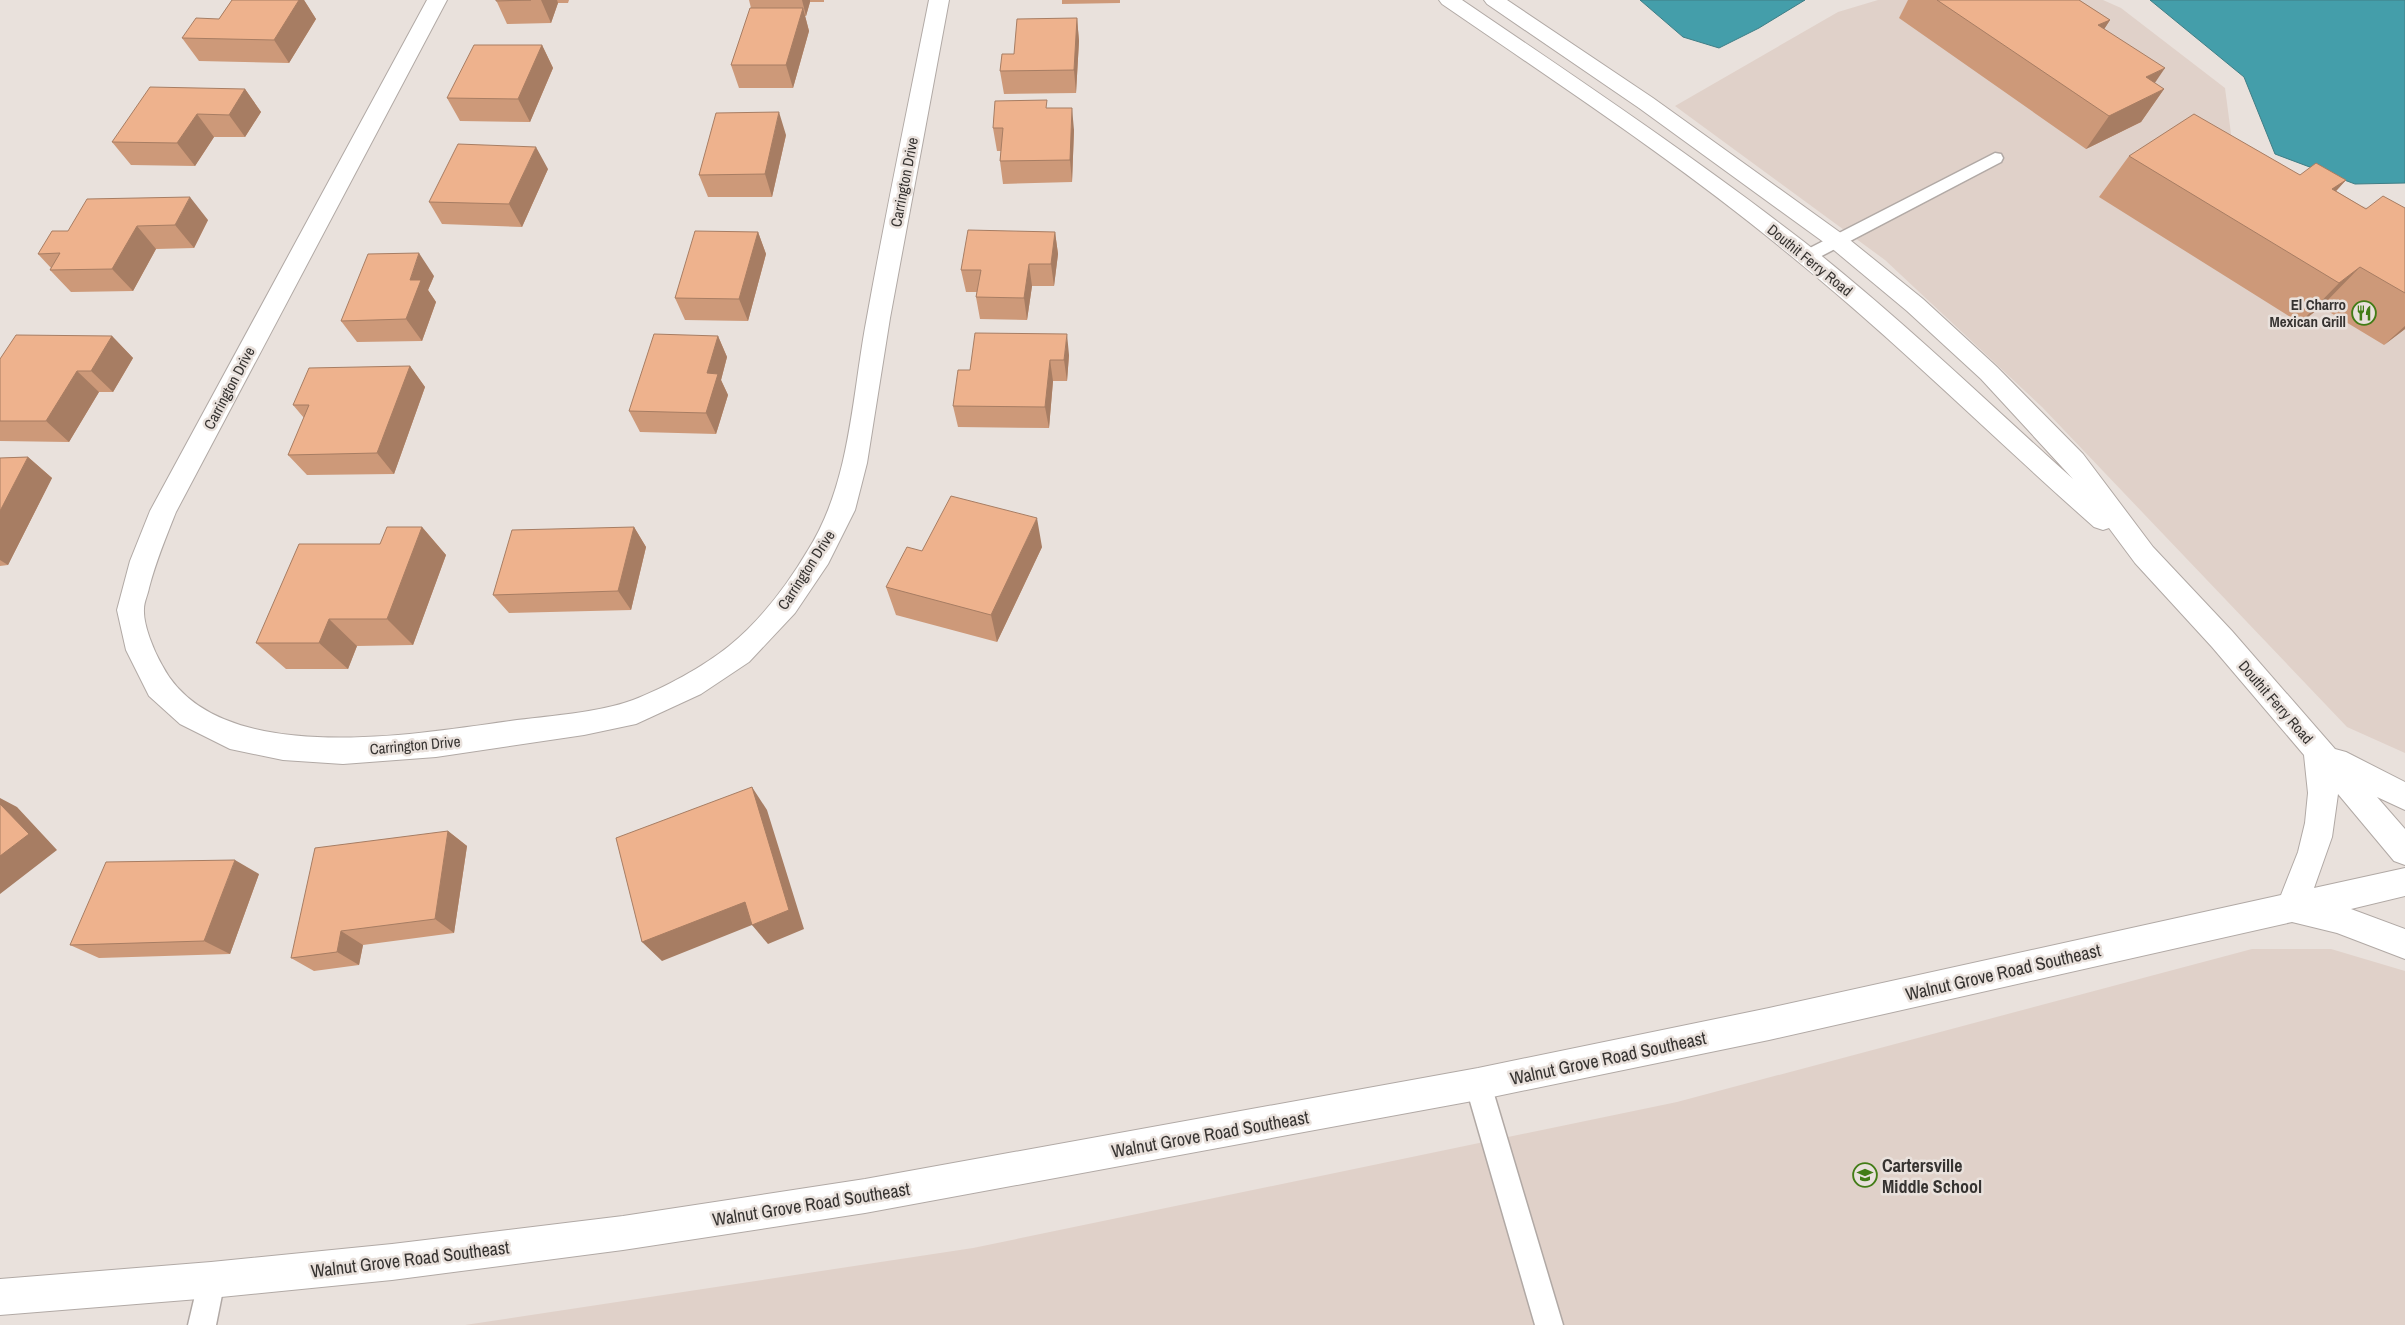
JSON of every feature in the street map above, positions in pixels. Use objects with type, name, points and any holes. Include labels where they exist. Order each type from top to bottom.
[{"type":"street","name":"Carrington Drive","points":[[437,0],[163,512],[142,561],[130,610],[140,650],[159,687],[190,715],[230,736],[284,747],[343,751],[436,744],[584,723],[636,712],[691,685],[739,654],[766,626],[786,605],[819,556],[842,510],[855,464],[878,318],[939,0]]},
{"type":"street","name":"Douthit Ferry Road","points":[[1449,0],[1620,118],[1736,202],[1806,257],[1922,354],[2045,470],[2144,555]]},
{"type":"street","name":"Douthit Ferry Road","points":[[1494,0],[1646,103],[1837,241],[1915,305],[1989,374],[2074,461],[2144,555],[2222,640],[2405,851]]},
{"type":"street","points":[[2318,751],[2405,797]]},
{"type":"street","points":[[2318,751],[2323,791],[2319,831],[2308,867],[2291,907],[2337,918],[2405,944]]},
{"type":"street","name":"Walnut Grove Road Southeast","points":[[0,1297],[211,1280],[392,1262],[614,1235],[836,1201],[1478,1084],[1769,1024],[2405,882]]},
{"type":"lane","points":[[1806,257],[1995,158]]},
{"type":"lane","points":[[1478,1084],[1550,1325]]},
{"type":"lane","points":[[202,1325],[211,1280]]},
{"type":"shaded area","points":[[1878,0],[2103,0],[2121,8],[2225,88],[2233,149],[2306,194],[2405,215],[2405,753],[2347,727],[2042,407],[1885,260],[1675,106],[1838,12]]},
{"type":"shaded area","name":"Cartersville Middle School","points":[[2252,949],[2331,949],[2405,971],[2405,1325],[465,1325],[973,1248],[1677,1102]]},
{"type":"water","points":[[1640,0],[1805,0],[1759,28],[1719,48],[1683,37]]},
{"type":"water","points":[[2150,0],[2405,0],[2405,183],[2355,184],[2275,154],[2244,77]]},
{"type":"building","points":[[232,0],[299,0],[274,40],[182,38],[196,18],[219,19]]},
{"type":"building","points":[[496,0],[531,0],[496,1]]},
{"type":"building","points":[[1937,0],[2079,0],[2110,20],[2098,25],[2165,68],[2146,77],[2164,89],[2109,116]]},
{"type":"building","points":[[750,8],[803,8],[786,65],[731,65]]},
{"type":"building","points":[[1077,18],[1074,70],[1000,71],[1002,54],[1014,54],[1017,19]]},
{"type":"building","points":[[474,45],[542,45],[518,99],[447,98]]},
{"type":"building","points":[[150,87],[245,89],[229,115],[197,114],[177,143],[112,142]]},
{"type":"building","points":[[1047,100],[1046,108],[1072,108],[1070,160],[1000,161],[1003,128],[993,128],[995,101]]},
{"type":"building","points":[[779,112],[765,174],[699,175],[716,113]]},
{"type":"building","points":[[2194,114],[2300,175],[2316,163],[2346,180],[2332,189],[2366,209],[2383,196],[2405,208],[2405,293],[2360,267],[2339,283],[2129,156]]},
{"type":"building","points":[[458,144],[536,147],[509,204],[429,202]]},
{"type":"building","points":[[190,197],[175,225],[137,226],[112,269],[50,270],[60,253],[38,254],[52,231],[68,231],[87,199]]},
{"type":"building","points":[[968,230],[1055,232],[1051,264],[1029,264],[1024,298],[976,297],[981,270],[961,270]]},
{"type":"building","points":[[695,231],[758,232],[739,299],[675,298]]},
{"type":"building","points":[[419,253],[410,280],[421,280],[406,319],[341,321],[368,254]]},
{"type":"building","points":[[975,333],[1067,334],[1064,360],[1050,360],[1045,407],[953,406],[958,370],[970,370]]},
{"type":"building","points":[[654,334],[718,336],[707,373],[718,374],[706,413],[629,411]]},
{"type":"building","points":[[16,335],[112,336],[91,371],[77,371],[46,421],[0,421],[0,359]]},
{"type":"building","points":[[410,366],[377,453],[288,455],[309,405],[293,405],[309,368]]},
{"type":"building","points":[[28,457],[0,511],[0,458]]},
{"type":"building","points":[[951,496],[1037,518],[991,615],[886,587],[907,547],[922,551]]},
{"type":"building","points":[[387,527],[422,527],[387,619],[329,619],[319,643],[256,643],[299,544],[380,544]]},
{"type":"building","points":[[634,527],[618,591],[493,595],[512,530]]},
{"type":"building","points":[[752,787],[789,910],[752,925],[745,902],[642,942],[616,838]]},
{"type":"building","points":[[0,804],[29,834],[0,856]]},
{"type":"building","points":[[448,831],[435,919],[341,931],[337,952],[291,958],[315,848]]},
{"type":"building","points":[[235,860],[204,941],[70,945],[106,862]]},
{"type":"place","name":"El Charro Mexican Grill","points":[[2364,313]]},
{"type":"place","name":"Cartersville Middle School","points":[[1865,1175]]}]
